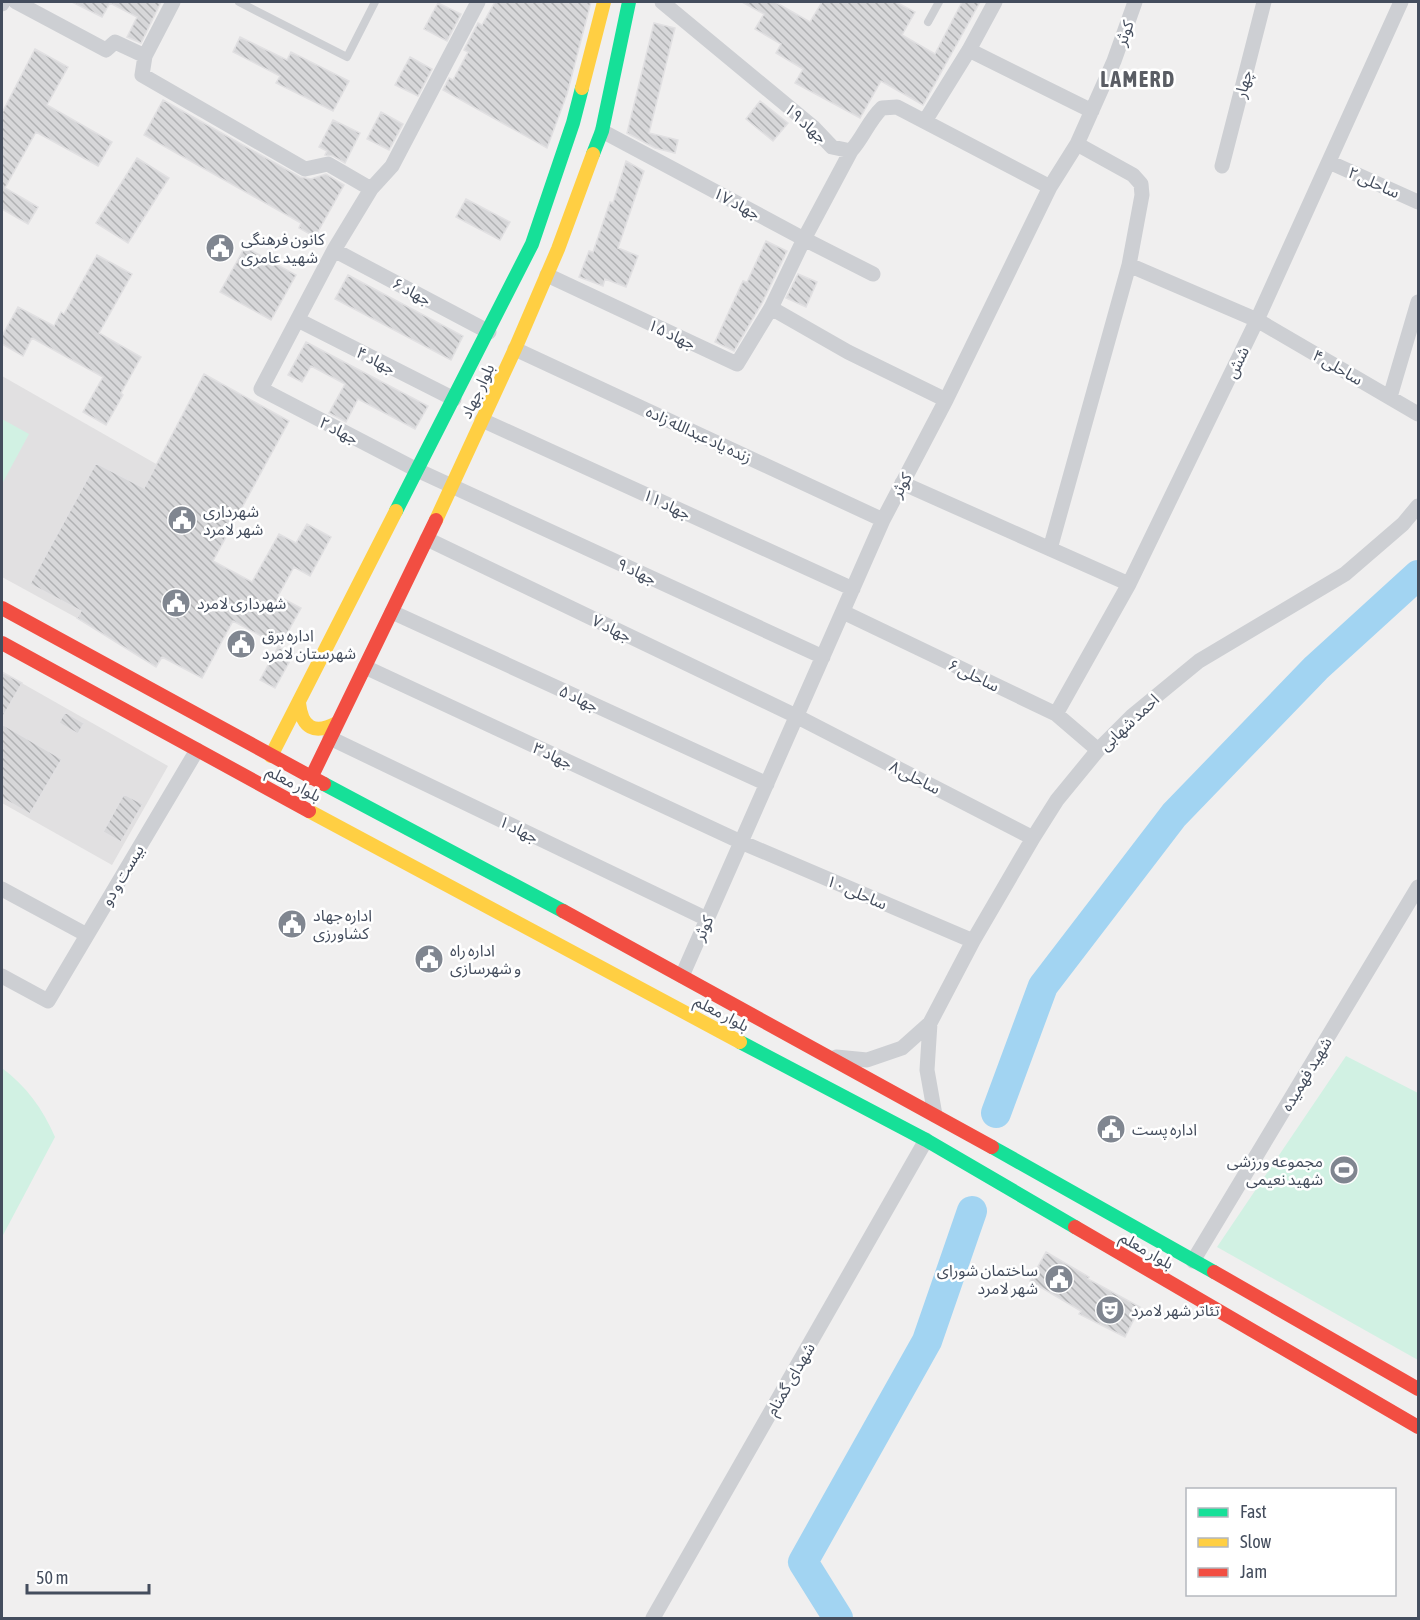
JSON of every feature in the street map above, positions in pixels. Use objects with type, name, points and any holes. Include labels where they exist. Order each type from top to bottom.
[{"type":"street","points":[[16,2],[106,50],[116,42],[145,56]]},
{"type":"street","points":[[173,2],[145,56],[141,75],[305,169],[328,164],[370,189]]},
{"type":"street","points":[[298,320],[334,250],[370,189],[392,166],[478,2]]},
{"type":"street","name":"بلوار جهاد","points":[[271,756],[489,332],[536,233],[573,123],[604,2]]},
{"type":"street","name":"بلوار جهاد","points":[[311,778],[427,539],[547,275],[602,131],[629,2]]},
{"type":"street","name":"جهاد ۱۹","points":[[662,2],[813,127],[832,147],[851,151]]},
{"type":"street","points":[[925,121],[969,50],[995,2]]},
{"type":"street","name":"کوثر","points":[[682,976],[883,520],[946,400],[1050,187],[1077,144],[1114,62],[1135,2]]},
{"type":"street","name":"چهار","points":[[1222,166],[1264,2]]},
{"type":"street","name":"شش","points":[[1056,714],[1129,584],[1257,320],[1329,162],[1396,3]]},
{"type":"street","points":[[969,50],[1092,111]]},
{"type":"street","points":[[946,400],[848,352],[771,308],[804,239],[851,151],[875,114],[882,108],[897,107],[1050,187]]},
{"type":"street","name":"جهاد ۱۷","points":[[602,131],[873,274]]},
{"type":"street","points":[[1050,549],[1129,265],[1142,195],[1141,184],[1133,175],[1077,144]]},
{"type":"street","name":"ساحلی ۲","points":[[1329,162],[1419,202]]},
{"type":"street","name":"جهاد ۶","points":[[334,250],[489,332]]},
{"type":"street","name":"ساحلی ۴","points":[[1129,265],[1257,320],[1419,414]]},
{"type":"street","name":"جهاد ۱۵","points":[[547,275],[737,364],[771,308]]},
{"type":"street","points":[[1390,397],[1419,302]]},
{"type":"street","name":"جهاد ۲","points":[[298,320],[261,389],[451,486]]},
{"type":"street","name":"جهاد ۴","points":[[298,320],[454,399]]},
{"type":"street","name":"زنده یاد عبدالله زاده","points":[[515,349],[883,520]]},
{"type":"street","name":"جهاد ۱۱","points":[[482,420],[853,589]]},
{"type":"street","points":[[902,483],[1129,584]]},
{"type":"street","name":"جهاد ۹","points":[[451,486],[822,657]]},
{"type":"street","name":"احمد شهابی","points":[[830,1056],[867,1060],[902,1048],[930,1023],[973,941],[1033,838],[1057,800],[1098,750],[1132,716],[1199,661],[1345,574],[1403,524],[1419,506]]},
{"type":"street","name":"جهاد ۷","points":[[427,539],[796,716]]},
{"type":"street","name":"بلوار معلم","points":[[2,608],[311,778],[525,909],[1419,1427]]},
{"type":"street","name":"جهاد ۵","points":[[392,612],[766,784]]},
{"type":"street","name":"ساحلی ۶","points":[[843,612],[1056,714],[1098,750]]},
{"type":"street","name":"بلوار معلم","points":[[2,643],[197,750],[525,909],[682,976],[830,1056],[1419,1389]]},
{"type":"street","name":"جهاد ۳","points":[[365,667],[741,842]]},
{"type":"street","points":[[299,703],[299,715],[306,724],[316,730],[328,729],[338,723]]},
{"type":"street","name":"ساحلی ۸","points":[[796,716],[1033,838]]},
{"type":"street","name":"جهاد ۱","points":[[330,738],[707,919]]},
{"type":"street","name":"بیست و دو","points":[[2,975],[48,1001],[197,750]]},
{"type":"street","name":"ساحلی ۱۰","points":[[741,842],[973,941]]},
{"type":"street","name":"شهید فهمیده","points":[[1193,1261],[1419,887]]},
{"type":"street","points":[[2,889],[87,935]]},
{"type":"street","name":"احمد شهابی","points":[[930,1023],[927,1070],[935,1115]]},
{"type":"street","name":"شهدای گمنام","points":[[653,1618],[926,1140]]},
{"type":"lane","points":[[239,2],[347,57],[375,2]]},
{"type":"lane","points":[[928,22],[939,2]]},
{"type":"shaded area","points":[[2,376],[158,465],[77,618],[2,577]]},
{"type":"shaded area","points":[[4,673],[168,766],[112,865],[2,803],[2,678]]},
{"type":"green space","points":[[2,419],[29,434],[2,484]]},
{"type":"green space","name":"مجموعه ورزشی شهید نعیمی","points":[[1346,1056],[1418,1093],[1418,1360],[1217,1247]]},
{"type":"green space","points":[[2,1068],[19,1082],[33,1099],[55,1137],[2,1237]]},
{"type":"building","points":[[72,2],[161,2],[141,43],[127,37],[137,17],[110,3],[102,17]]},
{"type":"building","points":[[495,2],[591,2],[567,94],[547,148],[443,90],[449,78],[453,80],[468,52],[464,50],[478,23],[482,25]]},
{"type":"building","points":[[742,2],[775,2],[810,22],[822,2],[896,2],[915,12],[902,35],[935,54],[962,2],[980,2],[923,105],[881,81],[860,118],[795,83],[803,69],[776,53],[781,44],[755,29],[764,14]]},
{"type":"building","points":[[438,3],[461,14],[447,41],[424,29]]},
{"type":"building","points":[[654,23],[675,28],[649,133],[678,140],[675,153],[655,148],[627,133]]},
{"type":"building","points":[[240,37],[287,60],[291,52],[349,81],[333,111],[276,83],[280,76],[233,52]]},
{"type":"building","points":[[35,49],[68,67],[47,105],[112,142],[98,166],[36,132],[5,188],[38,207],[28,224],[2,209],[2,113]]},
{"type":"building","points":[[410,57],[432,69],[418,96],[395,85]]},
{"type":"building","points":[[163,100],[300,177],[311,179],[326,174],[344,185],[315,237],[299,228],[301,223],[144,135]]},
{"type":"building","points":[[760,101],[788,123],[773,141],[746,119]]},
{"type":"building","points":[[381,112],[403,124],[389,150],[367,139]]},
{"type":"building","points":[[333,120],[360,133],[345,163],[333,156],[325,155],[327,151],[319,147]]},
{"type":"building","points":[[137,158],[169,178],[128,243],[96,223]]},
{"type":"building","points":[[626,161],[644,171],[618,248],[638,256],[626,287],[605,279],[603,286],[579,277],[589,251],[593,252],[610,202],[613,203]]},
{"type":"building","points":[[466,199],[510,222],[500,240],[456,217]]},
{"type":"building","points":[[766,241],[787,251],[762,303],[734,351],[715,342],[743,281],[747,282]]},
{"type":"building","points":[[245,247],[296,275],[271,320],[220,292]]},
{"type":"building","points":[[97,255],[132,274],[99,333],[141,357],[106,425],[83,412],[103,377],[32,338],[23,356],[2,344],[2,336],[18,307],[54,326],[61,312],[64,314]]},
{"type":"building","points":[[798,274],[817,282],[806,307],[786,298]]},
{"type":"building","points":[[348,275],[463,336],[451,360],[335,299]]},
{"type":"building","points":[[306,342],[428,406],[415,429],[358,399],[346,422],[329,413],[345,384],[311,366],[302,382],[288,375]]},
{"type":"building","points":[[204,374],[289,421],[213,561],[252,582],[279,534],[296,543],[307,524],[331,537],[310,576],[294,567],[278,596],[301,608],[280,646],[233,621],[202,678],[162,657],[156,667],[77,618],[81,611],[30,584],[96,463],[144,488]]},
{"type":"building","points":[[278,647],[293,655],[275,688],[260,680]]},
{"type":"building","points":[[2,672],[22,683],[2,718]]},
{"type":"building","points":[[65,712],[84,723],[78,734],[59,723]]},
{"type":"building","points":[[2,724],[62,759],[30,814],[2,798]]},
{"type":"building","points":[[124,794],[143,804],[121,842],[103,832]]},
{"type":"building","points":[[1046,1252],[1089,1277],[1088,1279],[1140,1307],[1125,1337],[1079,1314],[1081,1311],[1030,1281]]},
{"type":"waterway","points":[[996,1113],[1043,986],[1174,815],[1316,668],[1418,575]]},
{"type":"waterway","points":[[838,1618],[803,1562],[927,1341],[972,1211]]},
{"type":"traffic: fast","points":[[593,154],[602,131],[629,2]]},
{"type":"traffic: fast","points":[[396,511],[532,244],[573,123],[582,88]]},
{"type":"traffic: fast","points":[[324,784],[563,911]]},
{"type":"traffic: fast","points":[[740,1042],[926,1140],[1075,1227]]},
{"type":"traffic: fast","points":[[992,1147],[1214,1272]]},
{"type":"traffic: slow","points":[[582,88],[604,2]]},
{"type":"traffic: slow","points":[[436,520],[515,349],[558,249],[593,154]]},
{"type":"traffic: slow","points":[[271,756],[396,511]]},
{"type":"traffic: slow","points":[[299,703],[303,718],[311,727],[316,729],[337,723]]},
{"type":"traffic: slow","points":[[309,811],[740,1042]]},
{"type":"traffic: jam","points":[[311,778],[436,520]]},
{"type":"traffic: jam","points":[[2,608],[324,784]]},
{"type":"traffic: jam","points":[[2,643],[309,811]]},
{"type":"traffic: jam","points":[[563,911],[992,1147]]},
{"type":"traffic: jam","points":[[1075,1227],[1418,1427]]},
{"type":"traffic: jam","points":[[1214,1272],[1418,1389]]},
{"type":"place","name":"کانون فرهنگی شهید عامری","points":[[220,248]]},
{"type":"place","name":"شهرداری شهر لامرد","points":[[182,520]]},
{"type":"place","name":"شهرداری لامرد","points":[[176,603]]},
{"type":"place","name":"اداره برق شهرستان لامرد","points":[[241,644]]},
{"type":"place","name":"اداره جهاد کشاورزی","points":[[292,924]]},
{"type":"place","name":"اداره راه و شهرسازی","points":[[429,959]]},
{"type":"place","name":"اداره پست","points":[[1111,1129]]},
{"type":"place","name":"مجموعه ورزشی شهید نعیمی","points":[[1344,1170]]},
{"type":"place","name":"ساختمان شورای شهر لامرد","points":[[1059,1279]]},
{"type":"place","name":"تئاتر شهر لامرد","points":[[1110,1310]]},
{"type":"district","name":"LAMERD","points":[[1138,79]]}]
